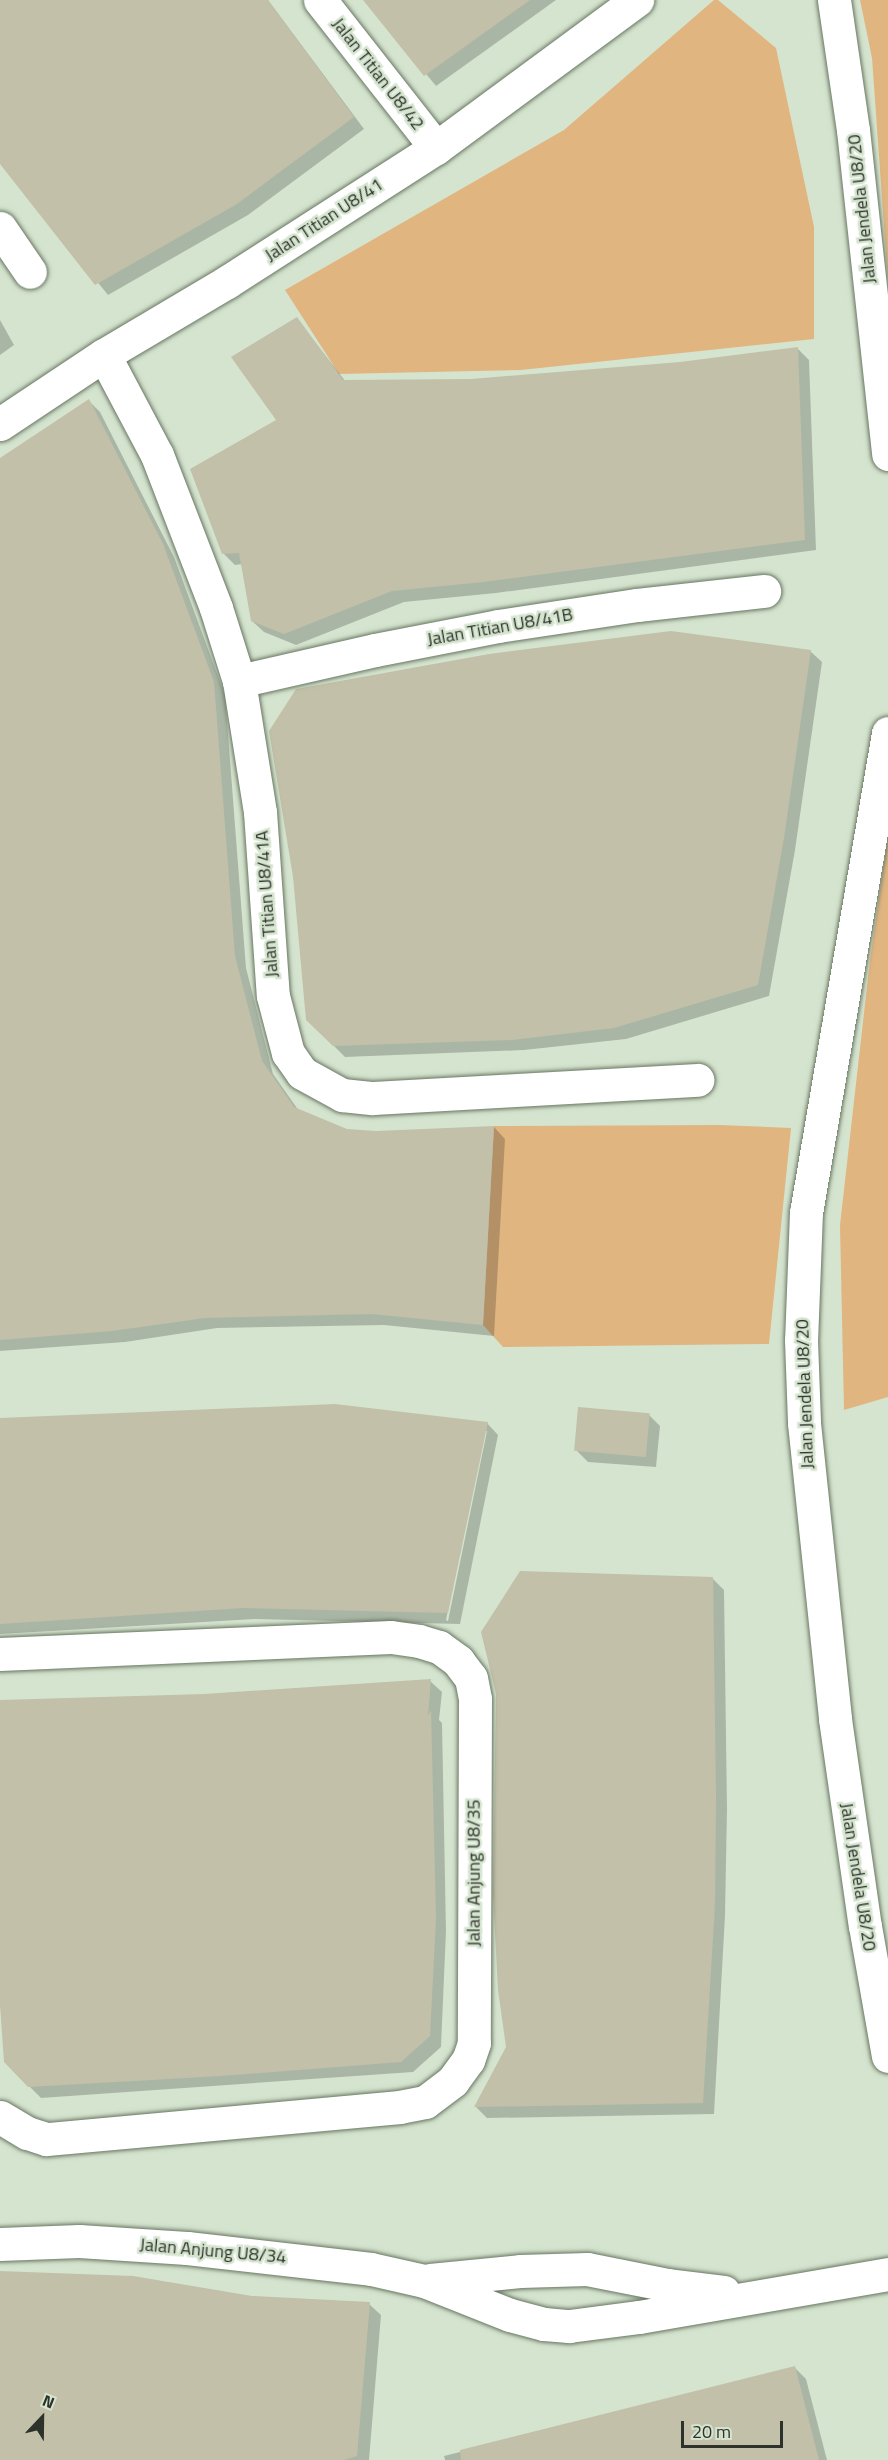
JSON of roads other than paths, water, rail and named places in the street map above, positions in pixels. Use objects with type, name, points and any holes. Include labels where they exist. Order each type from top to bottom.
[{"type":"street","name":"Jalan Titian U8/42","points":[[320,0],[436,148]]},
{"type":"street","name":"Jalan Titian U8/41","points":[[0,424],[104,355],[228,282],[436,148],[637,0]]},
{"type":"street","name":"Jalan Jendela U8/20","points":[[834,0],[853,130],[888,454]]},
{"type":"street","points":[[0,228],[30,272]]},
{"type":"street","name":"Jalan Titian U8/41A","points":[[104,355],[157,455],[216,608],[240,681],[260,812],[273,996],[288,1053],[302,1073],[342,1095],[374,1098],[698,1080]]},
{"type":"street","name":"Jalan Titian U8/41B","points":[[240,681],[375,650],[498,626],[637,605],[764,591]]},
{"type":"street","name":"Jalan Jendela U8/20","points":[[888,734],[806,1212],[801,1340],[804,1423],[835,1719],[865,1926],[888,2056]]},
{"type":"street","name":"Jalan Anjung U8/35","points":[[0,1654],[391,1637],[439,1647],[458,1662],[471,1678],[475,1699],[474,2043],[468,2060],[453,2081],[425,2103],[400,2107],[46,2139],[27,2133],[0,2117]]},
{"type":"street","name":"Jalan Anjung U8/34","points":[[0,2244],[79,2241],[187,2248],[371,2269],[424,2281],[510,2315],[544,2324],[569,2326],[639,2317],[888,2274]]},
{"type":"street","name":"Jalan Anjung U8/34","points":[[424,2281],[519,2271],[587,2268],[668,2285],[761,2295]]}]
